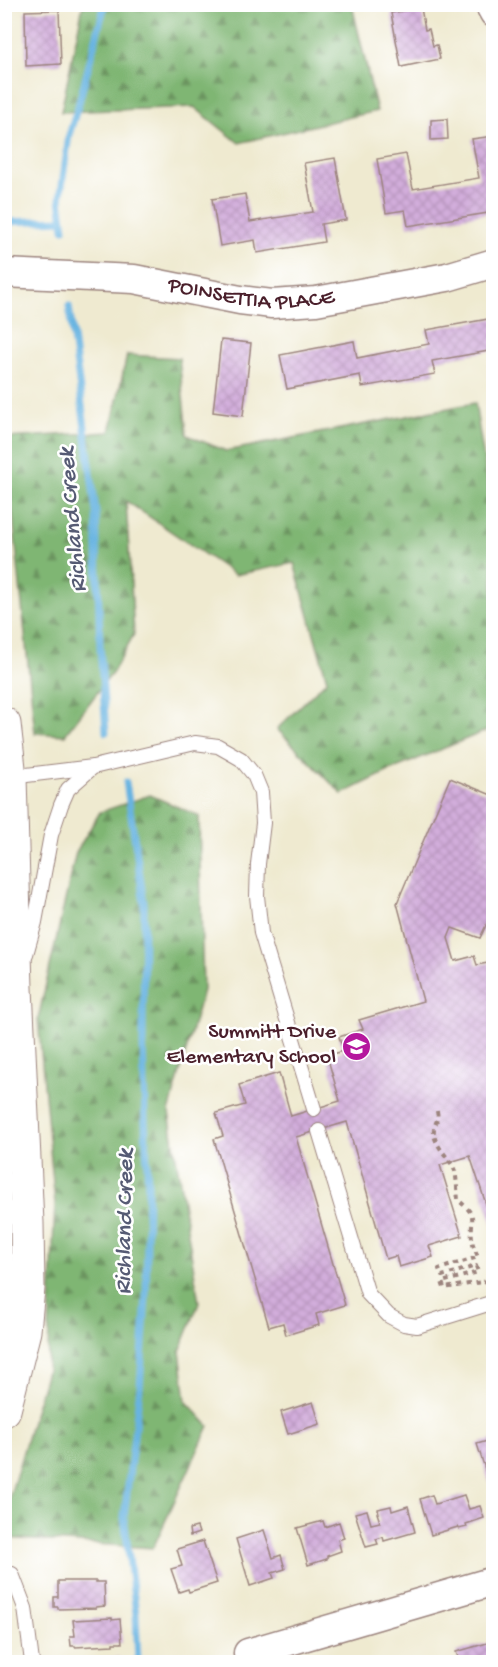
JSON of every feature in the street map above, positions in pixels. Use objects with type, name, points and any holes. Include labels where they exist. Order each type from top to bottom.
[{"type":"street","points":[[489,4],[494,13]]},
{"type":"street","name":"POINSETTIA PLACE","points":[[4,273],[134,279],[272,304],[316,301],[447,277],[494,263]]},
{"type":"street","points":[[4,724],[10,777],[28,1288],[24,1331],[4,1410]]},
{"type":"street","points":[[248,1653],[494,1581]]},
{"type":"lane","points":[[10,777],[93,766],[195,742],[218,746],[241,759],[254,775],[261,792],[263,823],[257,896],[261,933],[314,1109]]},
{"type":"lane","points":[[16,988],[35,922],[51,835],[61,805],[68,789],[93,766]]},
{"type":"lane","points":[[319,1131],[368,1294],[377,1305],[389,1316],[404,1324],[417,1326],[494,1302]]},
{"type":"lane","points":[[4,1570],[12,1574],[24,1608],[32,1662]]},
{"type":"path","points":[[437,1111],[439,1119],[434,1129],[438,1145],[453,1167],[458,1200],[469,1209],[473,1220],[472,1240],[478,1257],[440,1269],[442,1276],[476,1266],[478,1272],[441,1282],[444,1288],[494,1280]]},
{"type":"green space","points":[[83,5],[352,5],[377,111],[239,143],[194,107],[61,112]]},
{"type":"green space","points":[[127,355],[179,358],[187,435],[226,451],[475,403],[493,516],[493,728],[391,770],[342,794],[277,729],[327,680],[294,563],[235,575],[126,501],[134,634],[113,672],[65,735],[35,733],[5,438],[110,432]]},
{"type":"green space","points":[[150,795],[199,816],[203,990],[169,1112],[199,1303],[180,1351],[186,1401],[209,1426],[153,1548],[5,1538],[5,1512],[47,1371],[55,1204],[38,1019],[76,852],[100,812]]},
{"type":"building","points":[[421,8],[425,30],[429,29],[433,46],[437,45],[440,59],[401,67],[391,13]]},
{"type":"building","points":[[59,10],[61,64],[26,66],[25,11]]},
{"type":"building","points":[[447,119],[448,139],[431,140],[431,120]]},
{"type":"building","points":[[494,136],[494,212],[408,226],[405,210],[386,213],[377,159],[406,154],[413,189],[479,178],[472,139]]},
{"type":"building","points":[[335,158],[346,220],[321,224],[324,242],[257,253],[255,240],[220,246],[212,199],[245,194],[250,222],[313,212],[304,163]]},
{"type":"building","points":[[494,318],[494,350],[432,361],[435,374],[362,387],[360,375],[287,389],[280,355],[354,341],[357,358],[429,344],[426,330]]},
{"type":"building","points":[[221,340],[251,343],[243,416],[213,412]]},
{"type":"building","points":[[450,778],[494,796],[494,908],[480,938],[452,928],[448,938],[455,961],[474,956],[477,965],[494,962],[494,1228],[470,1156],[440,1165],[462,1236],[429,1246],[433,1257],[399,1267],[396,1256],[386,1259],[347,1122],[296,1137],[345,1305],[316,1314],[319,1325],[286,1335],[283,1323],[269,1327],[214,1139],[223,1136],[216,1113],[245,1105],[239,1085],[279,1073],[291,1116],[340,1101],[327,1056],[343,1051],[339,1037],[363,1029],[359,1020],[423,1001],[397,903]]},
{"type":"building","points":[[313,1402],[320,1424],[288,1434],[281,1412]]},
{"type":"building","points":[[494,1439],[494,1494],[493,1494],[477,1444]]},
{"type":"building","points":[[432,1495],[435,1504],[464,1495],[469,1509],[480,1506],[484,1518],[466,1524],[467,1527],[459,1529],[458,1527],[431,1535],[420,1499]]},
{"type":"building","points":[[391,1506],[392,1511],[408,1506],[415,1532],[384,1541],[383,1537],[376,1539],[378,1544],[366,1547],[355,1513],[367,1510],[371,1524],[380,1522],[378,1509]]},
{"type":"building","points":[[323,1521],[325,1527],[339,1522],[344,1538],[338,1540],[341,1551],[327,1556],[327,1559],[308,1565],[297,1528]]},
{"type":"building","points":[[197,1527],[199,1533],[190,1536],[189,1529]]},
{"type":"building","points":[[264,1530],[273,1558],[281,1555],[285,1569],[272,1573],[274,1578],[250,1586],[236,1539]]},
{"type":"building","points":[[203,1541],[217,1583],[189,1592],[188,1589],[179,1592],[171,1569],[182,1566],[177,1549]]},
{"type":"building","points":[[58,1581],[104,1582],[105,1606],[58,1609],[54,1607],[54,1597],[58,1597]]},
{"type":"building","points":[[112,1618],[112,1620],[120,1619],[122,1643],[71,1646],[70,1636],[75,1636],[73,1620]]},
{"type":"building","points":[[494,1641],[494,1662],[460,1662],[456,1652]]},
{"type":"building","points":[[110,1657],[111,1659],[119,1657],[120,1662],[91,1662]]},
{"type":"waterway","name":"Richland Creek","points":[[64,229],[60,200],[69,135],[105,4]]},
{"type":"waterway","points":[[4,222],[63,220]]},
{"type":"waterway","name":"Richland Creek","points":[[69,306],[96,512],[100,646],[106,732]]},
{"type":"waterway","name":"Richland Creek","points":[[126,782],[144,903],[143,1042],[148,1186],[146,1297],[140,1387],[124,1517],[136,1614],[138,1662]]},
{"type":"place","name":"Summitt Drive Elementary School","points":[[357,1046]]}]
